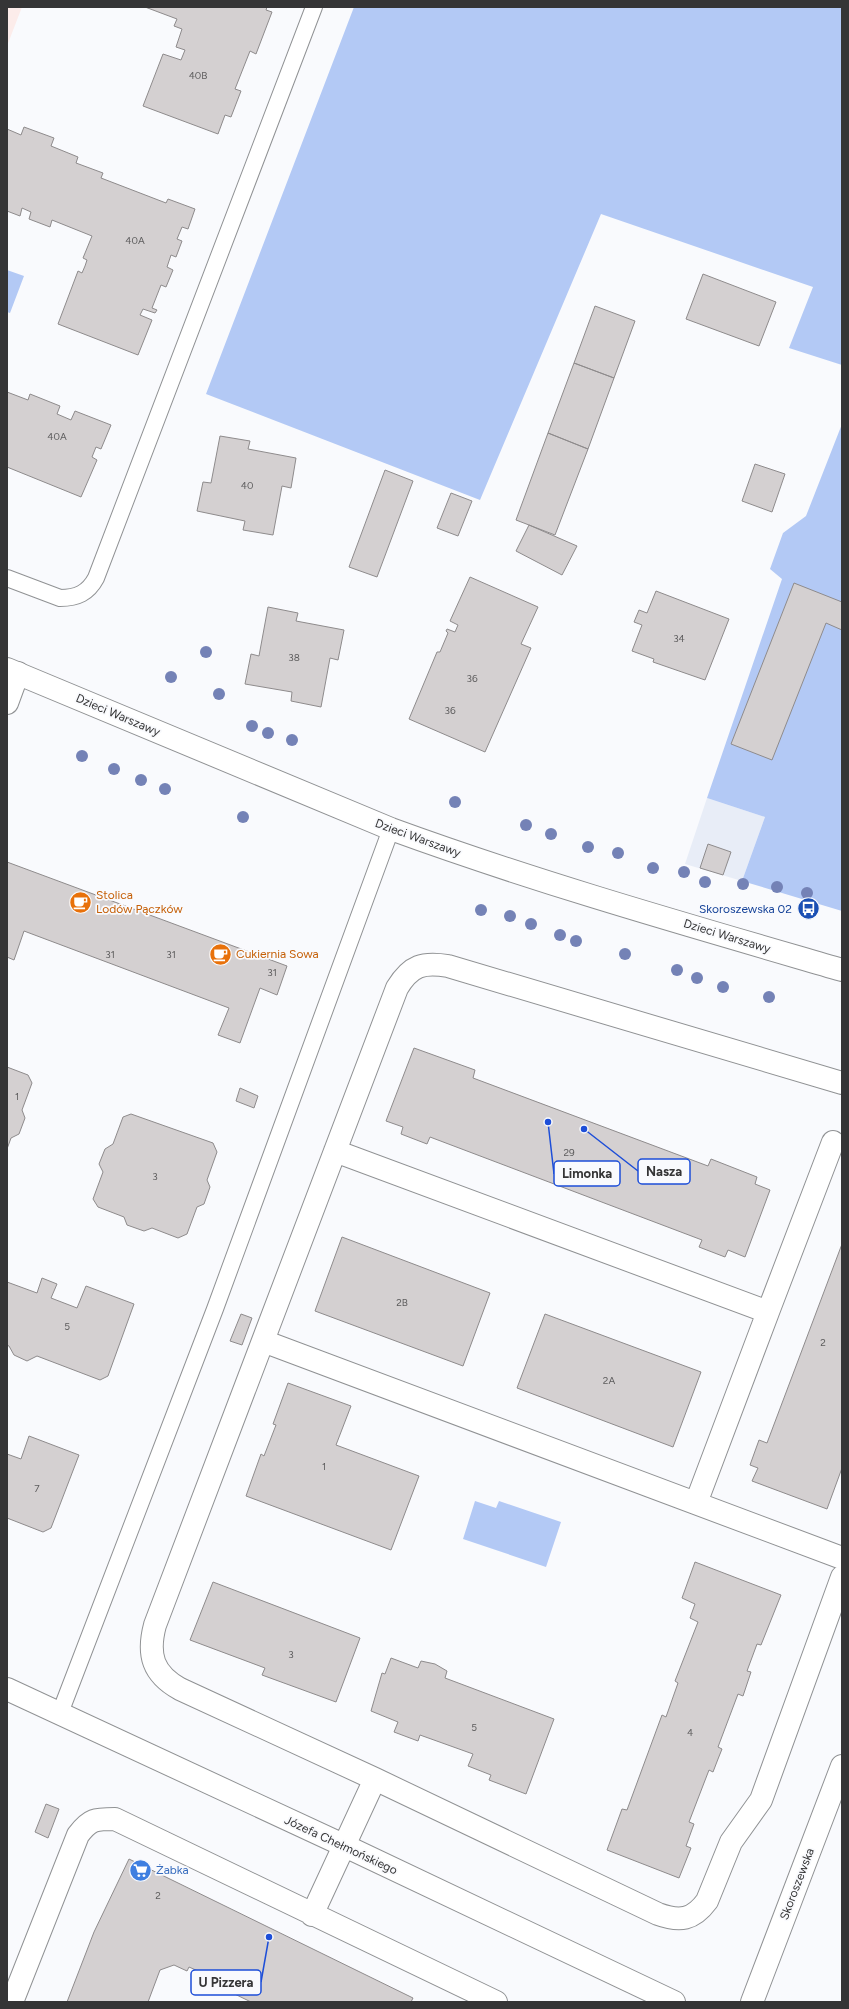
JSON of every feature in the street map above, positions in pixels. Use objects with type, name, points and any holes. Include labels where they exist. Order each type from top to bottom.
[{"type":"street","points":[[7,703],[12,671]]},
{"type":"street","name":"Dzieci Warszawy","points":[[12,671],[391,829],[542,881],[842,970]]},
{"type":"street","points":[[842,1083],[448,966],[428,964],[412,969],[404,977],[397,988],[155,1625],[152,1637],[153,1660],[158,1671],[167,1682],[180,1689],[375,1779],[658,1914],[671,1919],[684,1919],[701,1909],[707,1901],[731,1842],[760,1800],[842,1577]]},
{"type":"street","points":[[696,1503],[833,1142]]},
{"type":"street","points":[[335,1151],[768,1312]]},
{"type":"street","points":[[263,1341],[842,1558]]},
{"type":"street","name":"Józefa Chełmońskiego","points":[[7,1689],[343,1845],[674,2002]]},
{"type":"street","name":"Skoroszewska","points":[[752,2002],[842,1766]]},
{"type":"street","points":[[312,1915],[343,1845],[375,1779]]},
{"type":"street","points":[[12,2002],[78,1836],[86,1824],[96,1819],[115,1819],[312,1915],[496,2002]]},
{"type":"lane","points":[[7,578],[55,596],[68,598],[87,591],[96,578],[314,7]]},
{"type":"lane","points":[[60,1713],[215,1309],[391,829]]},
{"type":"shaded area","points":[[7,7],[22,7],[7,46]]},
{"type":"shaded area","points":[[354,7],[842,7],[842,365],[789,348],[813,287],[601,214],[480,500],[206,394]]},
{"type":"shaded area","points":[[7,270],[24,276],[10,313],[7,312]]},
{"type":"shaded area","points":[[842,424],[842,911],[742,881],[765,817],[707,798],[782,579],[770,569],[783,533],[806,516]]},
{"type":"shaded area","points":[[707,798],[765,817],[742,881],[685,864]]},
{"type":"shaded area","points":[[475,1501],[496,1508],[499,1501],[561,1522],[546,1567],[463,1539]]},
{"type":"building","points":[[145,7],[267,7],[266,10],[272,12],[256,54],[250,51],[235,89],[241,91],[231,117],[225,115],[218,134],[143,106],[163,54],[181,60],[185,50],[176,47],[182,29],[174,26],[177,19]]},
{"type":"building","points":[[24,127],[54,138],[51,146],[78,157],[76,163],[103,173],[101,178],[166,203],[168,199],[195,209],[188,229],[182,227],[177,239],[182,241],[176,257],[171,255],[167,267],[173,270],[166,287],[161,285],[152,308],[157,310],[155,313],[143,309],[140,315],[152,320],[138,355],[58,324],[78,271],[82,273],[85,266],[87,260],[83,258],[92,236],[52,220],[50,227],[29,219],[31,212],[22,208],[20,216],[7,211],[7,129],[21,135]]},
{"type":"building","points":[[703,274],[776,302],[759,346],[686,319]]},
{"type":"building","points":[[595,306],[635,321],[614,378],[574,363]]},
{"type":"building","points":[[574,363],[614,378],[588,449],[548,433]]},
{"type":"building","points":[[7,392],[28,400],[30,394],[60,406],[57,414],[71,420],[75,411],[111,425],[101,449],[96,447],[92,457],[97,460],[81,497],[7,467]]},
{"type":"building","points":[[548,433],[588,449],[555,535],[516,520]]},
{"type":"building","points":[[220,436],[250,441],[248,449],[296,458],[291,488],[282,486],[273,535],[243,530],[245,521],[197,511],[203,482],[211,483]]},
{"type":"building","points":[[755,464],[785,474],[772,512],[742,501]]},
{"type":"building","points":[[385,470],[413,481],[377,577],[349,567]]},
{"type":"building","points":[[451,493],[472,501],[458,536],[437,528]]},
{"type":"building","points":[[529,525],[577,546],[562,575],[516,551]]},
{"type":"building","points":[[470,577],[538,607],[521,644],[531,648],[485,752],[409,719],[437,652],[440,652],[448,633],[446,631],[447,629],[455,632],[458,625],[450,621]]},
{"type":"building","points":[[794,583],[842,602],[842,630],[826,623],[772,760],[731,744]]},
{"type":"building","points":[[656,591],[729,619],[705,680],[653,662],[654,659],[632,651],[642,625],[634,622],[639,610],[647,613]]},
{"type":"building","points":[[268,607],[298,613],[296,621],[344,630],[338,660],[330,658],[321,707],[291,701],[292,692],[245,684],[251,654],[259,656]]},
{"type":"building","points":[[708,844],[731,852],[723,875],[700,868]]},
{"type":"building","points":[[7,862],[287,966],[277,995],[260,988],[240,1043],[218,1035],[229,1008],[24,931],[14,960],[7,957]]},
{"type":"building","points":[[414,1048],[475,1070],[473,1078],[708,1166],[711,1159],[757,1177],[755,1184],[770,1190],[745,1257],[728,1250],[725,1257],[699,1247],[702,1240],[430,1137],[427,1144],[401,1134],[403,1127],[386,1121]]},
{"type":"building","points":[[7,1067],[28,1075],[32,1083],[22,1110],[25,1118],[19,1134],[11,1138],[7,1149]]},
{"type":"building","points":[[240,1088],[258,1096],[254,1108],[236,1101]]},
{"type":"building","points":[[131,1114],[213,1143],[217,1152],[207,1180],[210,1187],[204,1204],[197,1207],[187,1234],[178,1238],[152,1228],[144,1231],[127,1225],[124,1217],[98,1207],[93,1199],[103,1172],[99,1164],[105,1149],[113,1144],[123,1117]]},
{"type":"building","points":[[342,1237],[490,1293],[463,1366],[315,1311]]},
{"type":"building","points":[[842,1244],[842,1468],[827,1509],[752,1481],[758,1468],[750,1465],[759,1440],[767,1443]]},
{"type":"building","points":[[42,1278],[57,1284],[51,1298],[77,1308],[86,1286],[134,1304],[108,1376],[100,1380],[37,1356],[27,1361],[14,1355],[7,1345],[7,1282],[37,1293]]},
{"type":"building","points":[[241,1314],[252,1318],[242,1345],[230,1341]]},
{"type":"building","points":[[545,1314],[701,1372],[673,1447],[517,1388]]},
{"type":"building","points":[[288,1383],[351,1406],[336,1445],[419,1476],[391,1550],[246,1496],[261,1454],[264,1456],[276,1425],[273,1424]]},
{"type":"building","points":[[29,1436],[79,1455],[51,1528],[43,1532],[7,1518],[7,1454],[21,1459]]},
{"type":"building","points":[[695,1562],[781,1595],[761,1645],[757,1644],[747,1671],[751,1672],[743,1696],[738,1694],[718,1747],[722,1749],[713,1772],[709,1770],[689,1822],[694,1824],[686,1846],[691,1848],[679,1878],[607,1850],[622,1809],[627,1810],[662,1715],[666,1717],[678,1683],[675,1681],[698,1622],[690,1618],[695,1604],[682,1598]]},
{"type":"building","points":[[213,1582],[360,1638],[336,1702],[262,1675],[265,1668],[190,1640]]},
{"type":"building","points":[[391,1658],[418,1668],[421,1661],[435,1664],[447,1671],[445,1678],[554,1719],[526,1794],[489,1780],[491,1775],[468,1766],[473,1754],[420,1735],[418,1741],[394,1732],[398,1722],[371,1711],[382,1673],[385,1674]]},
{"type":"building","points":[[46,1804],[59,1809],[48,1838],[35,1832]]},
{"type":"building","points":[[129,1859],[413,1998],[411,2002],[251,2002],[202,1978],[205,1974],[189,1967],[187,1971],[174,1965],[160,1970],[148,2002],[67,2002],[94,1932]]},
{"type":"place","name":"Stolica Lodów Pączków","points":[[80,902]]},
{"type":"place","name":"Skoroszewska 02","points":[[808,909]]},
{"type":"place","name":"Cukiernia Sowa","points":[[221,954]]},
{"type":"place","name":"Limonka","points":[[548,1122]]},
{"type":"place","name":"Nasza","points":[[584,1129]]},
{"type":"place","name":"Żabka","points":[[141,1870]]},
{"type":"place","name":"U Pizzera","points":[[269,1937]]}]
